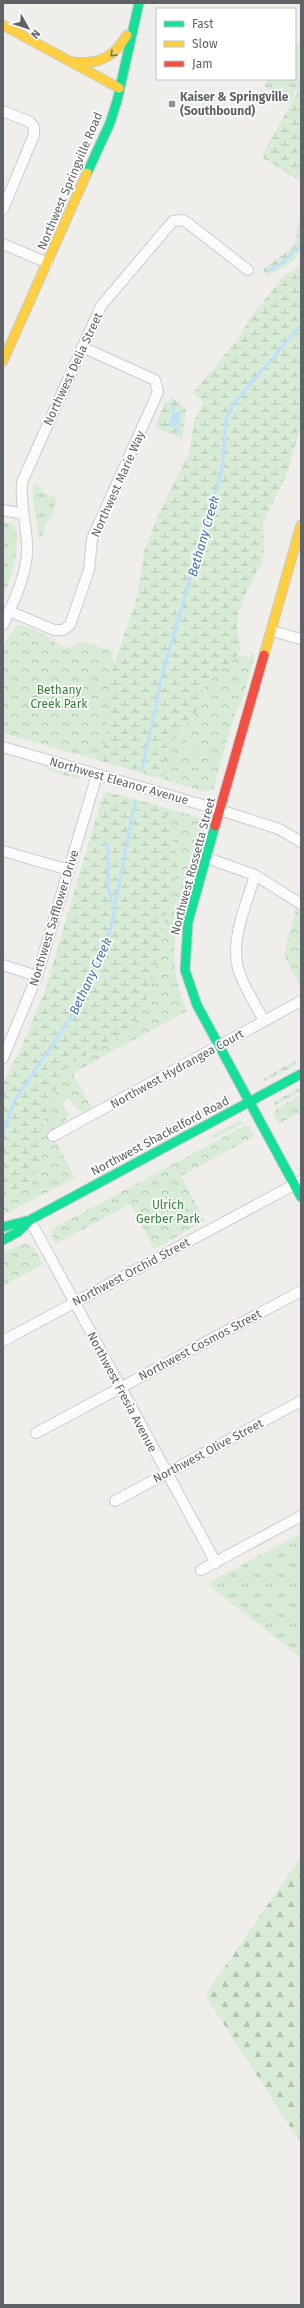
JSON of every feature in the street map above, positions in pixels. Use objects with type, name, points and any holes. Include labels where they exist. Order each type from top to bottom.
[{"type":"street","name":"Northwest Springville Road","points":[[3,361],[110,123],[139,3]]},
{"type":"street","points":[[69,61],[82,63],[108,59],[115,53],[134,22]]},
{"type":"street","points":[[3,25],[119,88]]},
{"type":"street","points":[[3,111],[30,122],[34,127],[34,135],[3,209]]},
{"type":"street","name":"Northwest Delia Street","points":[[3,625],[27,556],[28,544],[20,498],[25,472],[101,306],[173,222],[183,220],[248,270]]},
{"type":"street","points":[[3,244],[48,263]]},
{"type":"street","name":"Northwest Marie Way","points":[[9,611],[54,630],[63,630],[70,625],[89,570],[92,539],[158,392],[157,383],[151,378],[82,347]]},
{"type":"street","points":[[3,510],[23,514]]},
{"type":"street","name":"Northwest Rossetta Street","points":[[301,525],[188,922],[185,943],[185,970],[197,1005],[250,1101],[298,1183],[301,1196]]},
{"type":"street","points":[[272,631],[301,639]]},
{"type":"street","name":"Northwest Eleanor Avenue","points":[[3,748],[220,810],[279,829],[301,842]]},
{"type":"street","name":"Northwest Safflower Drive","points":[[3,1058],[37,976],[97,775]]},
{"type":"street","points":[[3,851],[69,870]]},
{"type":"street","points":[[207,858],[255,875],[301,904]]},
{"type":"street","points":[[255,875],[238,935],[236,959],[241,977],[264,1021]]},
{"type":"street","points":[[3,965],[37,976]]},
{"type":"street","name":"Northwest Hydrangea Court","points":[[53,1136],[301,1001]]},
{"type":"street","name":"Northwest Shackelford Road","points":[[3,1227],[30,1220],[301,1074]]},
{"type":"street","name":"Northwest Orchid Street","points":[[3,1341],[298,1183]]},
{"type":"street","name":"Northwest Shackelford Road","points":[[3,1240],[18,1232],[30,1220]]},
{"type":"street","name":"Northwest Fresia Avenue","points":[[30,1220],[166,1474],[216,1562]]},
{"type":"street","name":"Northwest Cosmos Street","points":[[36,1433],[301,1291]]},
{"type":"street","name":"Northwest Olive Street","points":[[115,1501],[301,1401]]},
{"type":"street","points":[[201,1570],[301,1516]]},
{"type":"green space","points":[[301,40],[299,82],[289,105],[264,86],[268,80],[296,80],[296,47]]},
{"type":"green space","points":[[301,63],[301,181],[261,157],[296,95]]},
{"type":"green space","points":[[298,222],[301,223],[299,252],[293,261],[268,276],[263,269],[290,249],[296,240]]},
{"type":"green space","points":[[301,264],[301,424],[287,474],[263,523],[264,550],[262,562],[244,597],[238,615],[237,628],[241,650],[233,662],[214,674],[200,696],[199,709],[167,748],[164,780],[98,760],[107,661],[115,662],[137,597],[144,552],[158,515],[189,453],[194,422],[203,401],[193,393],[241,335],[249,319],[284,276]]},
{"type":"green space","points":[[172,397],[186,410],[182,439],[155,427],[164,405]]},
{"type":"green space","points":[[34,484],[42,487],[43,492],[57,498],[52,516],[45,525],[44,534],[39,538],[33,498]]},
{"type":"green space","points":[[3,522],[13,524],[16,531],[17,550],[9,582],[3,598]]},
{"type":"green space","name":"Bethany Creek Park","points":[[19,625],[38,631],[64,647],[72,647],[81,641],[113,651],[109,715],[101,761],[3,733],[3,646],[14,628]]},
{"type":"green space","points":[[251,653],[255,654],[243,698],[234,717],[213,789],[206,792],[164,780],[167,748],[199,709],[200,696],[205,686],[214,674],[230,664],[238,655],[250,658]]},
{"type":"green space","points":[[189,738],[196,738],[204,745],[192,755],[187,756],[183,746]]},
{"type":"green space","points":[[47,767],[80,776],[79,779],[46,770]]},
{"type":"green space","points":[[108,792],[167,808],[165,814],[179,864],[165,917],[160,955],[148,996],[129,1033],[66,1066],[40,1137],[41,1161],[30,1183],[3,1196],[3,1084],[23,1044],[46,988],[103,795]]},
{"type":"green space","points":[[167,808],[200,818],[204,822],[183,899],[174,954],[175,972],[187,1011],[73,1073],[93,1110],[85,1112],[78,1110],[69,1098],[62,1102],[68,1114],[65,1124],[51,1132],[75,1178],[3,1215],[3,1196],[30,1183],[41,1161],[40,1137],[48,1107],[66,1066],[128,1033],[148,996],[160,955],[165,917],[179,864],[165,814]]},
{"type":"green space","points":[[297,904],[301,907],[301,988],[284,955]]},
{"type":"green space","points":[[295,1061],[297,1064],[263,1082],[262,1079]]},
{"type":"green space","points":[[301,1087],[301,1091],[276,1105],[274,1102]]},
{"type":"green space","points":[[301,1095],[301,1112],[279,1124],[274,1114],[276,1109]]},
{"type":"green space","points":[[229,1097],[231,1100],[196,1118],[195,1115]]},
{"type":"green space","points":[[241,1120],[243,1123],[213,1139],[211,1136]]},
{"type":"green space","name":"Ulrich Gerber Park","points":[[244,1126],[249,1127],[255,1136],[181,1176],[205,1221],[154,1249],[130,1204],[56,1244],[51,1233],[54,1228]]},
{"type":"green space","points":[[26,1243],[33,1247],[43,1264],[3,1286],[3,1252]]},
{"type":"green space","points":[[301,1533],[301,1658],[210,1586],[210,1582]]},
{"type":"green space","points":[[301,1857],[301,2144],[205,1995]]},
{"type":"waterway","points":[[268,271],[282,263],[301,245]]},
{"type":"waterway","name":"Bethany Creek","points":[[142,770],[163,672],[222,469],[226,419],[234,403],[301,325]]},
{"type":"waterway","points":[[174,407],[171,423],[172,426],[175,424],[177,413],[179,413],[178,432]]},
{"type":"waterway","name":"Bethany Creek","points":[[3,1134],[14,1101],[69,1020],[110,931],[135,801]]},
{"type":"waterway","points":[[106,844],[108,848],[108,887],[111,900],[116,902]]},
{"type":"traffic: fast","points":[[87,173],[110,123],[117,101],[139,3]]},
{"type":"traffic: fast","points":[[215,826],[188,922],[185,970],[197,1005],[301,1197]]},
{"type":"traffic: fast","points":[[3,1227],[30,1220],[301,1074]]},
{"type":"traffic: fast","points":[[3,1240],[18,1232],[30,1220]]},
{"type":"traffic: slow","points":[[3,25],[119,88]]},
{"type":"traffic: slow","points":[[73,62],[91,62],[105,58],[117,49],[127,35]]},
{"type":"traffic: slow","points":[[3,361],[87,173]]},
{"type":"traffic: slow","points":[[264,655],[301,525]]},
{"type":"traffic: jam","points":[[215,826],[264,655]]},
{"type":"place","name":"Kaiser & Springville (Southbound)","points":[[172,104]]}]
